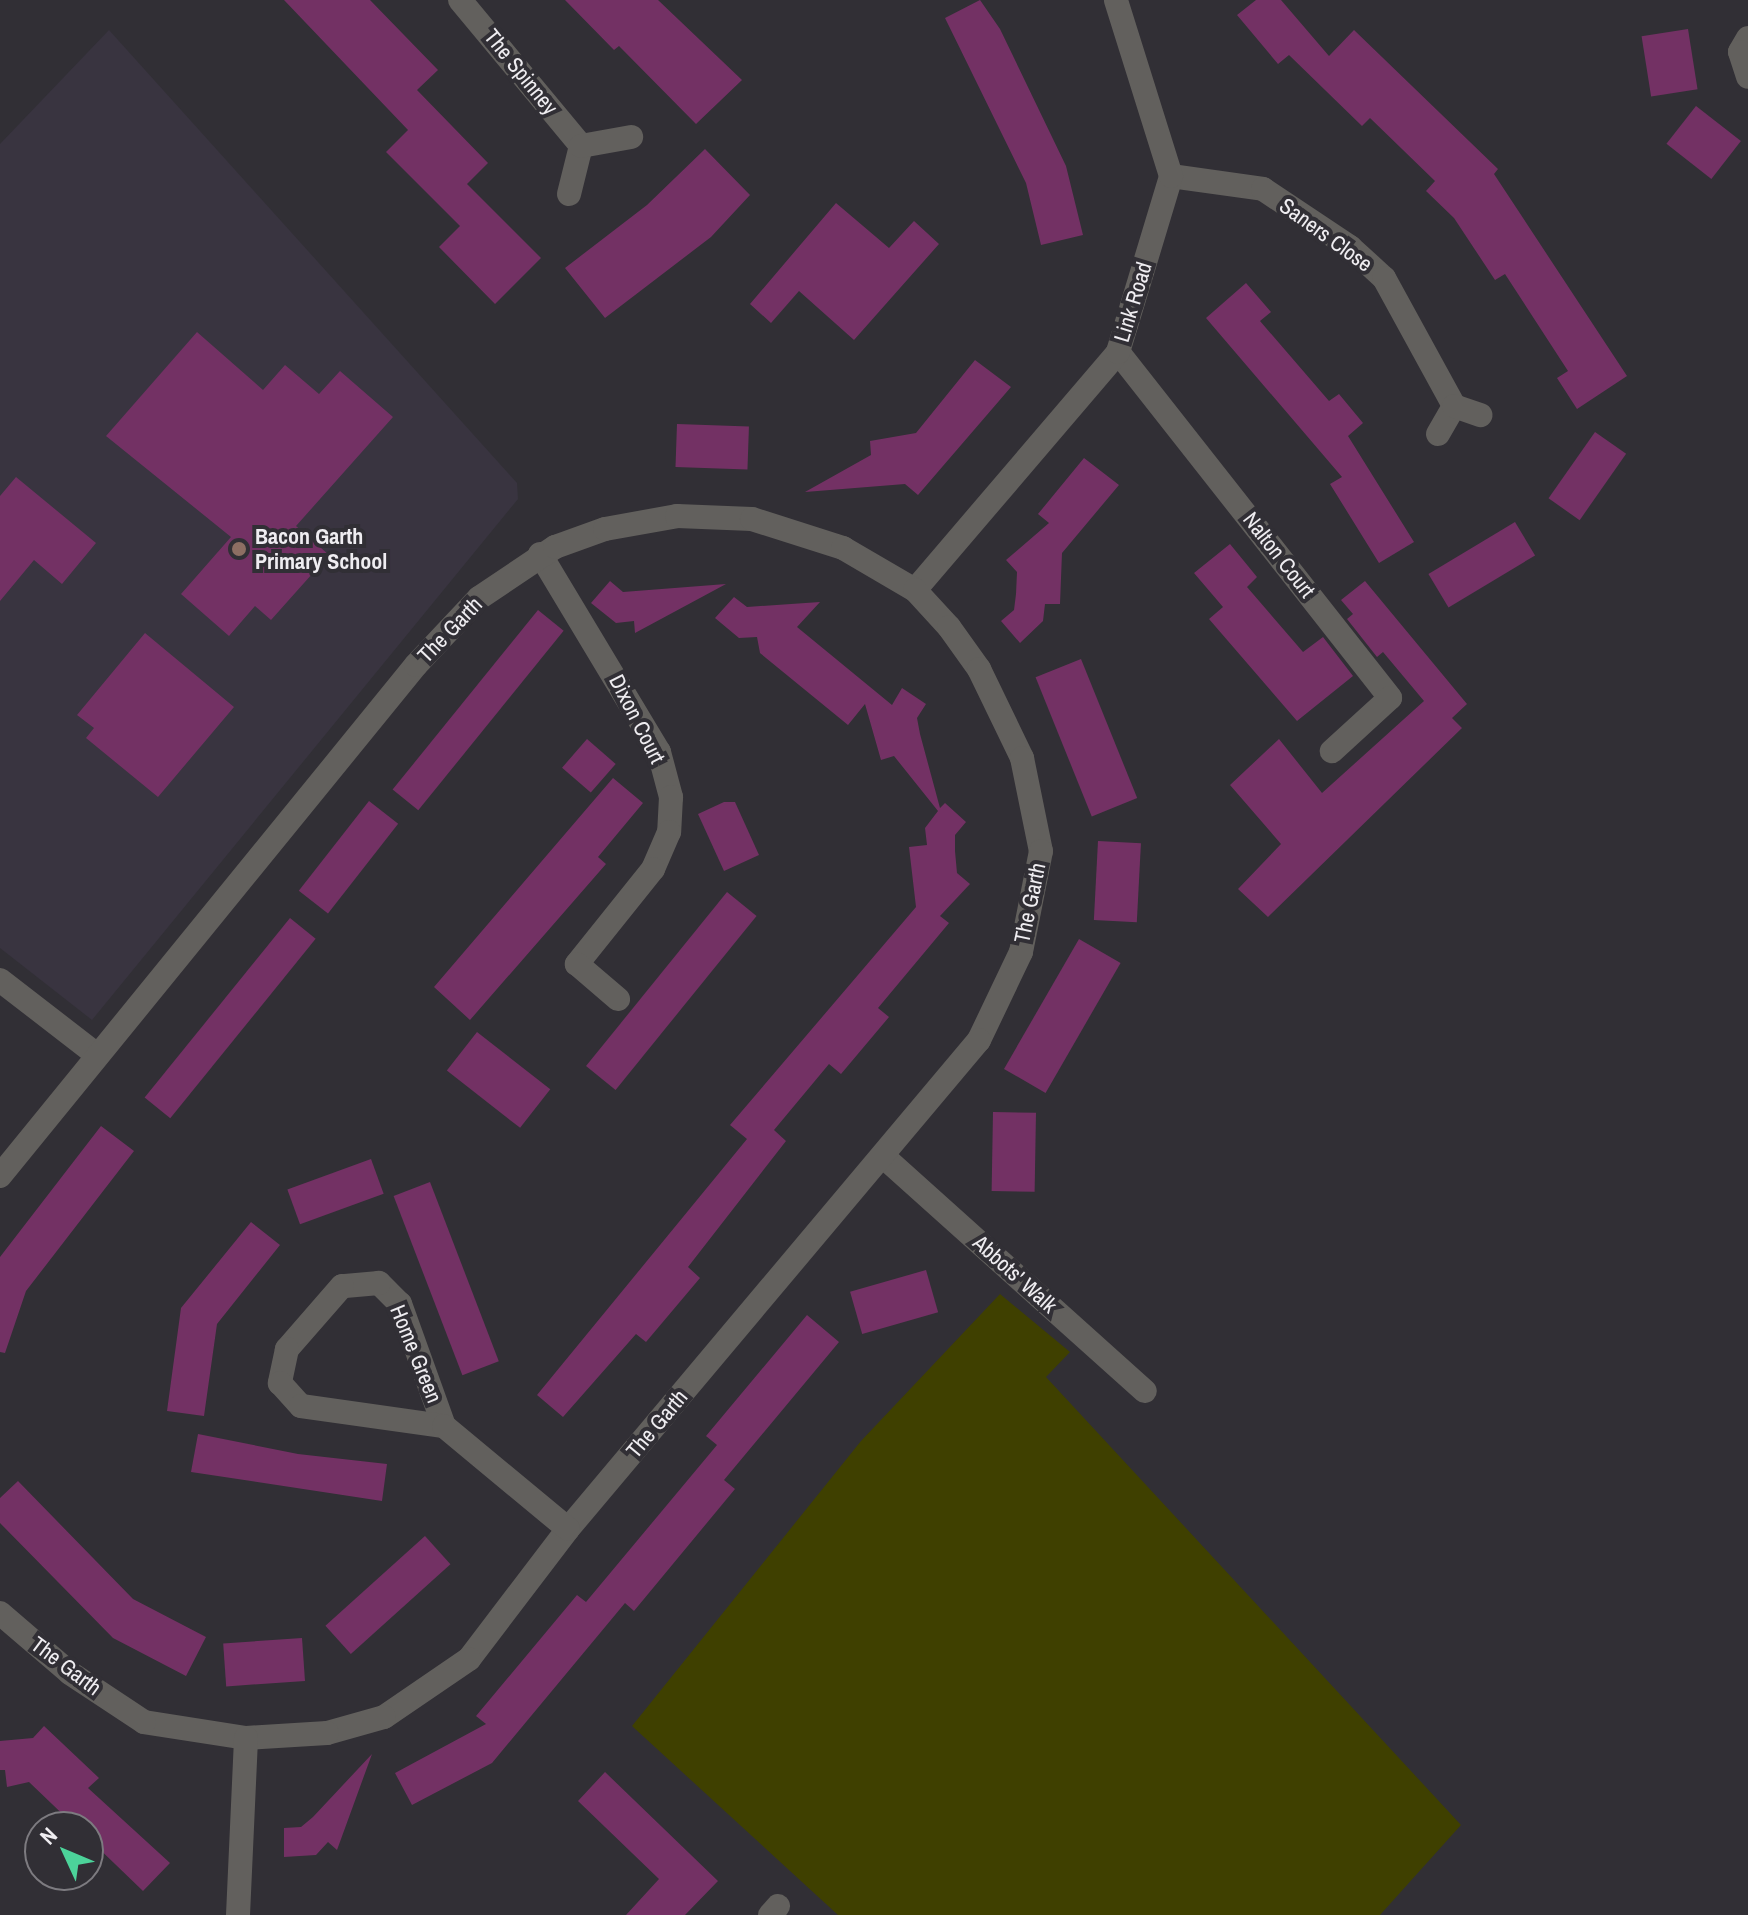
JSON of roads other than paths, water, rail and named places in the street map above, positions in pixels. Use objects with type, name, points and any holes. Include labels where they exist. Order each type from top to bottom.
[{"type":"street","name":"The Spinney","points":[[460,0],[581,146]]},
{"type":"street","points":[[1116,0],[1171,176]]},
{"type":"street","points":[[1748,38],[1740,52],[1748,77]]},
{"type":"street","points":[[569,194],[581,146],[631,137]]},
{"type":"street","name":"Link Road","points":[[915,590],[1118,352],[1171,176]]},
{"type":"street","name":"Saners Close","points":[[1171,176],[1263,189],[1350,247],[1384,278],[1454,406]]},
{"type":"street","name":"Nalton Court","points":[[1118,352],[1390,698],[1332,751]]},
{"type":"street","points":[[1438,434],[1454,406],[1480,415]]},
{"type":"street","name":"The Garth","points":[[0,1176],[416,665],[479,598],[540,554],[605,529],[677,516],[752,519],[843,548],[915,590],[979,669],[1022,758],[1041,851],[1021,952],[979,1040],[885,1158],[568,1529],[469,1659],[384,1717],[327,1733],[246,1738],[144,1722],[70,1673],[0,1613]]},
{"type":"street","name":"Dixon Court","points":[[540,554],[659,752],[671,797],[669,832],[653,869],[577,964],[618,999]]},
{"type":"street","points":[[0,980],[97,1055]]},
{"type":"street","name":"Abbots' Walk","points":[[885,1158],[1145,1391]]},
{"type":"street","name":"Home Green","points":[[444,1426],[301,1406],[280,1383],[287,1349],[342,1286],[379,1283],[400,1304],[444,1426],[568,1529]]},
{"type":"street","points":[[238,1915],[246,1738]]},
{"type":"place","name":"Bacon Garth Primary School","points":[[239,549]]}]
